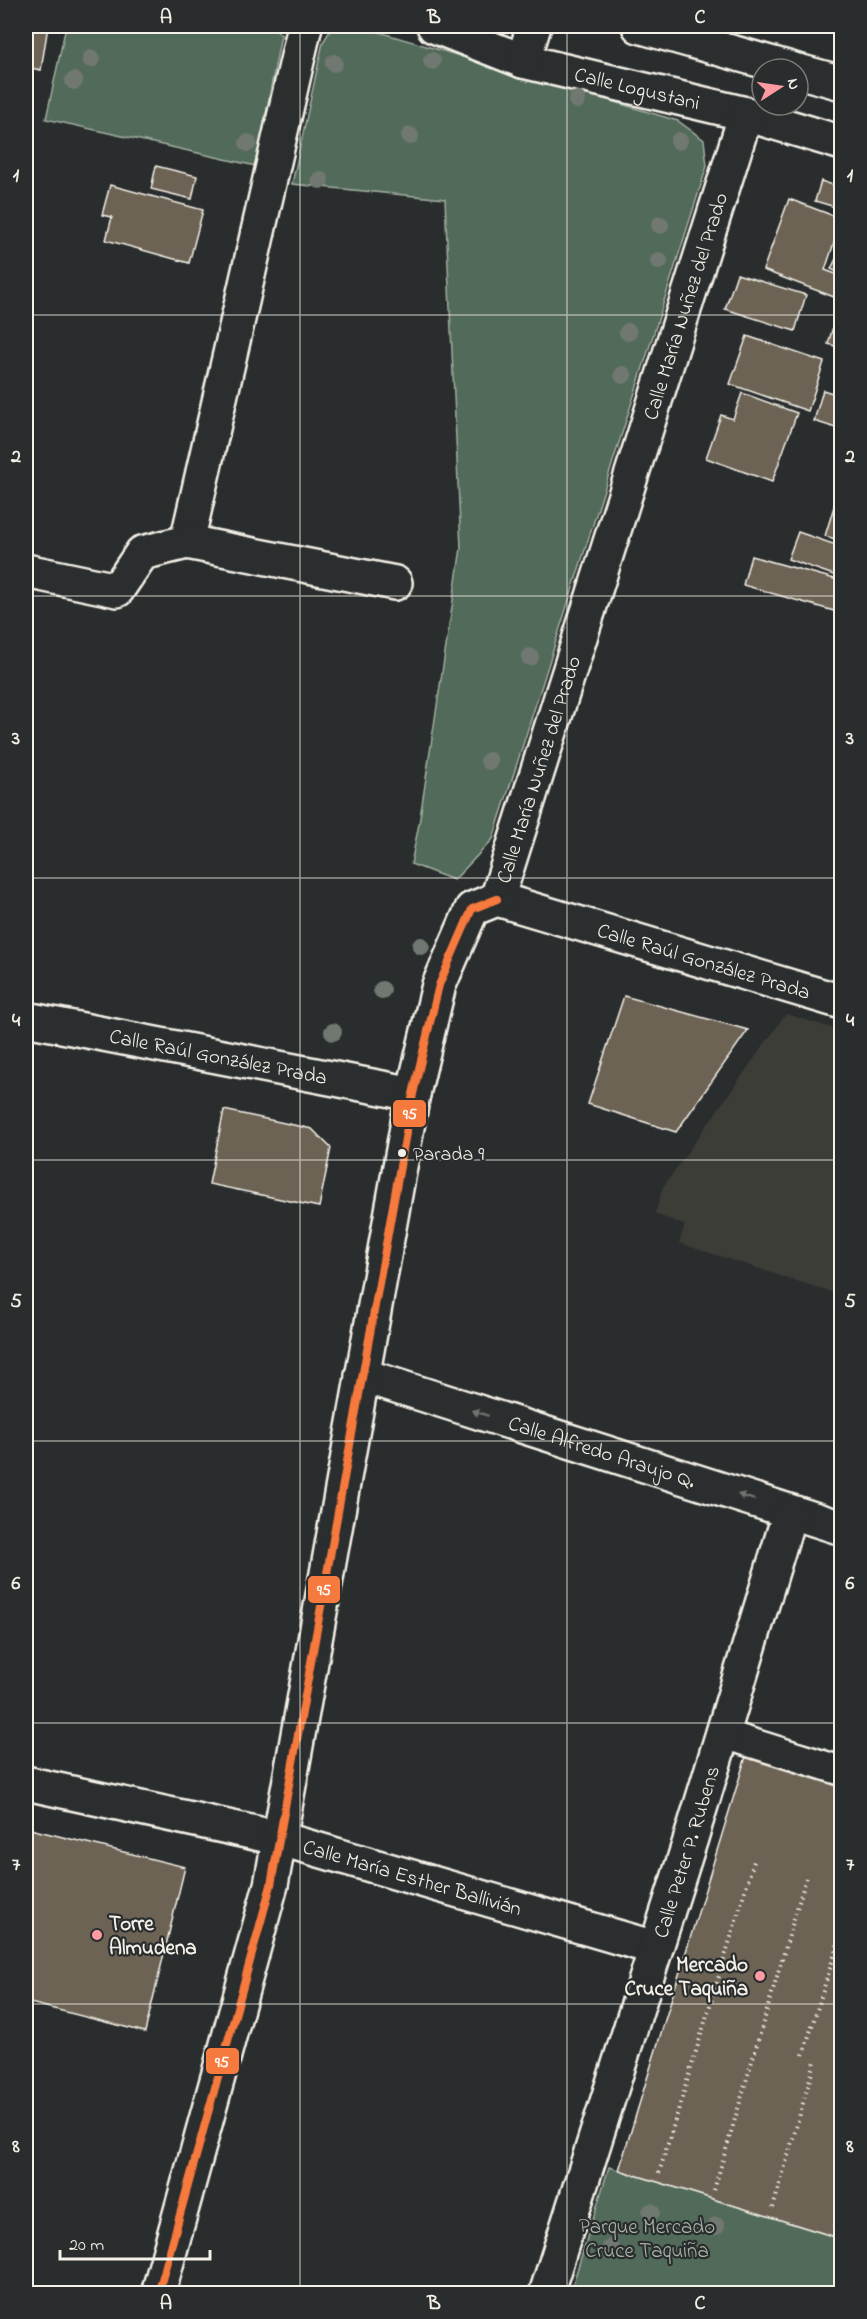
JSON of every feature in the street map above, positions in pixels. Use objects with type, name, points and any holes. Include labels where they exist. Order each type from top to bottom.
[{"type":"street","points":[[187,542],[305,26]]},
{"type":"street","name":"Calle Logustani","points":[[435,26],[523,61],[746,114],[842,143]]},
{"type":"street","points":[[523,61],[534,26]]},
{"type":"street","points":[[639,26],[750,57]]},
{"type":"street","points":[[810,74],[842,83]]},
{"type":"street","name":"Calle María Nuñez del Prado","points":[[158,2294],[271,1885],[413,1094],[439,985],[472,909],[497,899],[746,114]]},
{"type":"street","points":[[26,571],[117,590],[142,553],[187,542],[395,583]]},
{"type":"street","name":"Calle Raúl González Prada","points":[[497,899],[842,1002]]},
{"type":"street","name":"Calle Raúl González Prada","points":[[26,1019],[413,1094]]},
{"type":"street","name":"Calle Alfredo Araujo Q.","points":[[362,1375],[842,1527]]},
{"type":"street","name":"Calle Peter P. Rubens","points":[[546,2294],[723,1734],[790,1512]]},
{"type":"street","name":"Calle María Esther Ballivián","points":[[26,1783],[278,1838],[656,1948]]},
{"type":"lane","points":[[723,1734],[842,1771]]},
{"type":"path","points":[[659,2173],[754,1861]]},
{"type":"path","points":[[714,2190],[806,1878]]},
{"type":"path","points":[[803,2055],[842,1930]]},
{"type":"path","points":[[773,2208],[816,2058]]},
{"type":"path","points":[[835,2227],[842,2205]]},
{"type":"shaded area","points":[[786,1014],[841,1031],[841,1295],[679,1243],[685,1225],[655,1214],[663,1187]]},
{"type":"green space","points":[[66,26],[273,26],[281,35],[256,166],[46,119]]},
{"type":"green space","points":[[333,26],[359,26],[678,121],[704,140],[707,166],[493,839],[454,880],[411,864],[461,548],[445,199],[292,184],[323,42]]},
{"type":"green space","name":"Parque Mercado Cruce Taquiña","points":[[609,2167],[841,2239],[841,2293],[570,2293]]},
{"type":"building","points":[[26,26],[48,26],[41,70],[26,67]]},
{"type":"building","points":[[156,166],[197,176],[192,199],[151,189]]},
{"type":"building","points":[[821,181],[842,188],[842,209],[815,201]]},
{"type":"building","points":[[110,185],[203,210],[189,263],[106,240],[112,217],[102,215]]},
{"type":"building","points":[[789,199],[842,219],[825,270],[841,276],[834,297],[763,270]]},
{"type":"building","points":[[842,247],[842,274],[831,269]]},
{"type":"building","points":[[737,274],[806,295],[795,331],[725,309]]},
{"type":"building","points":[[837,313],[842,315],[842,348],[828,344]]},
{"type":"building","points":[[747,336],[824,362],[808,411],[730,384]]},
{"type":"building","points":[[823,390],[842,396],[842,430],[814,421]]},
{"type":"building","points":[[742,393],[797,413],[772,482],[706,458],[721,415],[733,419]]},
{"type":"building","points":[[836,500],[842,502],[842,541],[825,536]]},
{"type":"building","points":[[798,532],[842,547],[842,578],[788,559]]},
{"type":"building","points":[[751,556],[842,581],[834,611],[743,585]]},
{"type":"building","points":[[624,996],[748,1030],[676,1132],[588,1104]]},
{"type":"building","points":[[224,1110],[312,1129],[331,1148],[319,1207],[209,1184]]},
{"type":"building","name":"Mercado Cruce Taquiña","points":[[747,1753],[842,1782],[842,2239],[619,2170]]},
{"type":"building","name":"Torre Almudena","points":[[26,1828],[185,1867],[145,2032],[26,2002]]},
{"type":"transit line","name":"95","points":[[158,2294],[271,1885],[413,1094],[439,985],[472,909],[497,899]]},
{"type":"place","name":"Parada 9","points":[[402,1153]]},
{"type":"place","name":"Torre Almudena","points":[[97,1935]]},
{"type":"place","name":"Mercado Cruce Taquiña","points":[[760,1976]]}]
